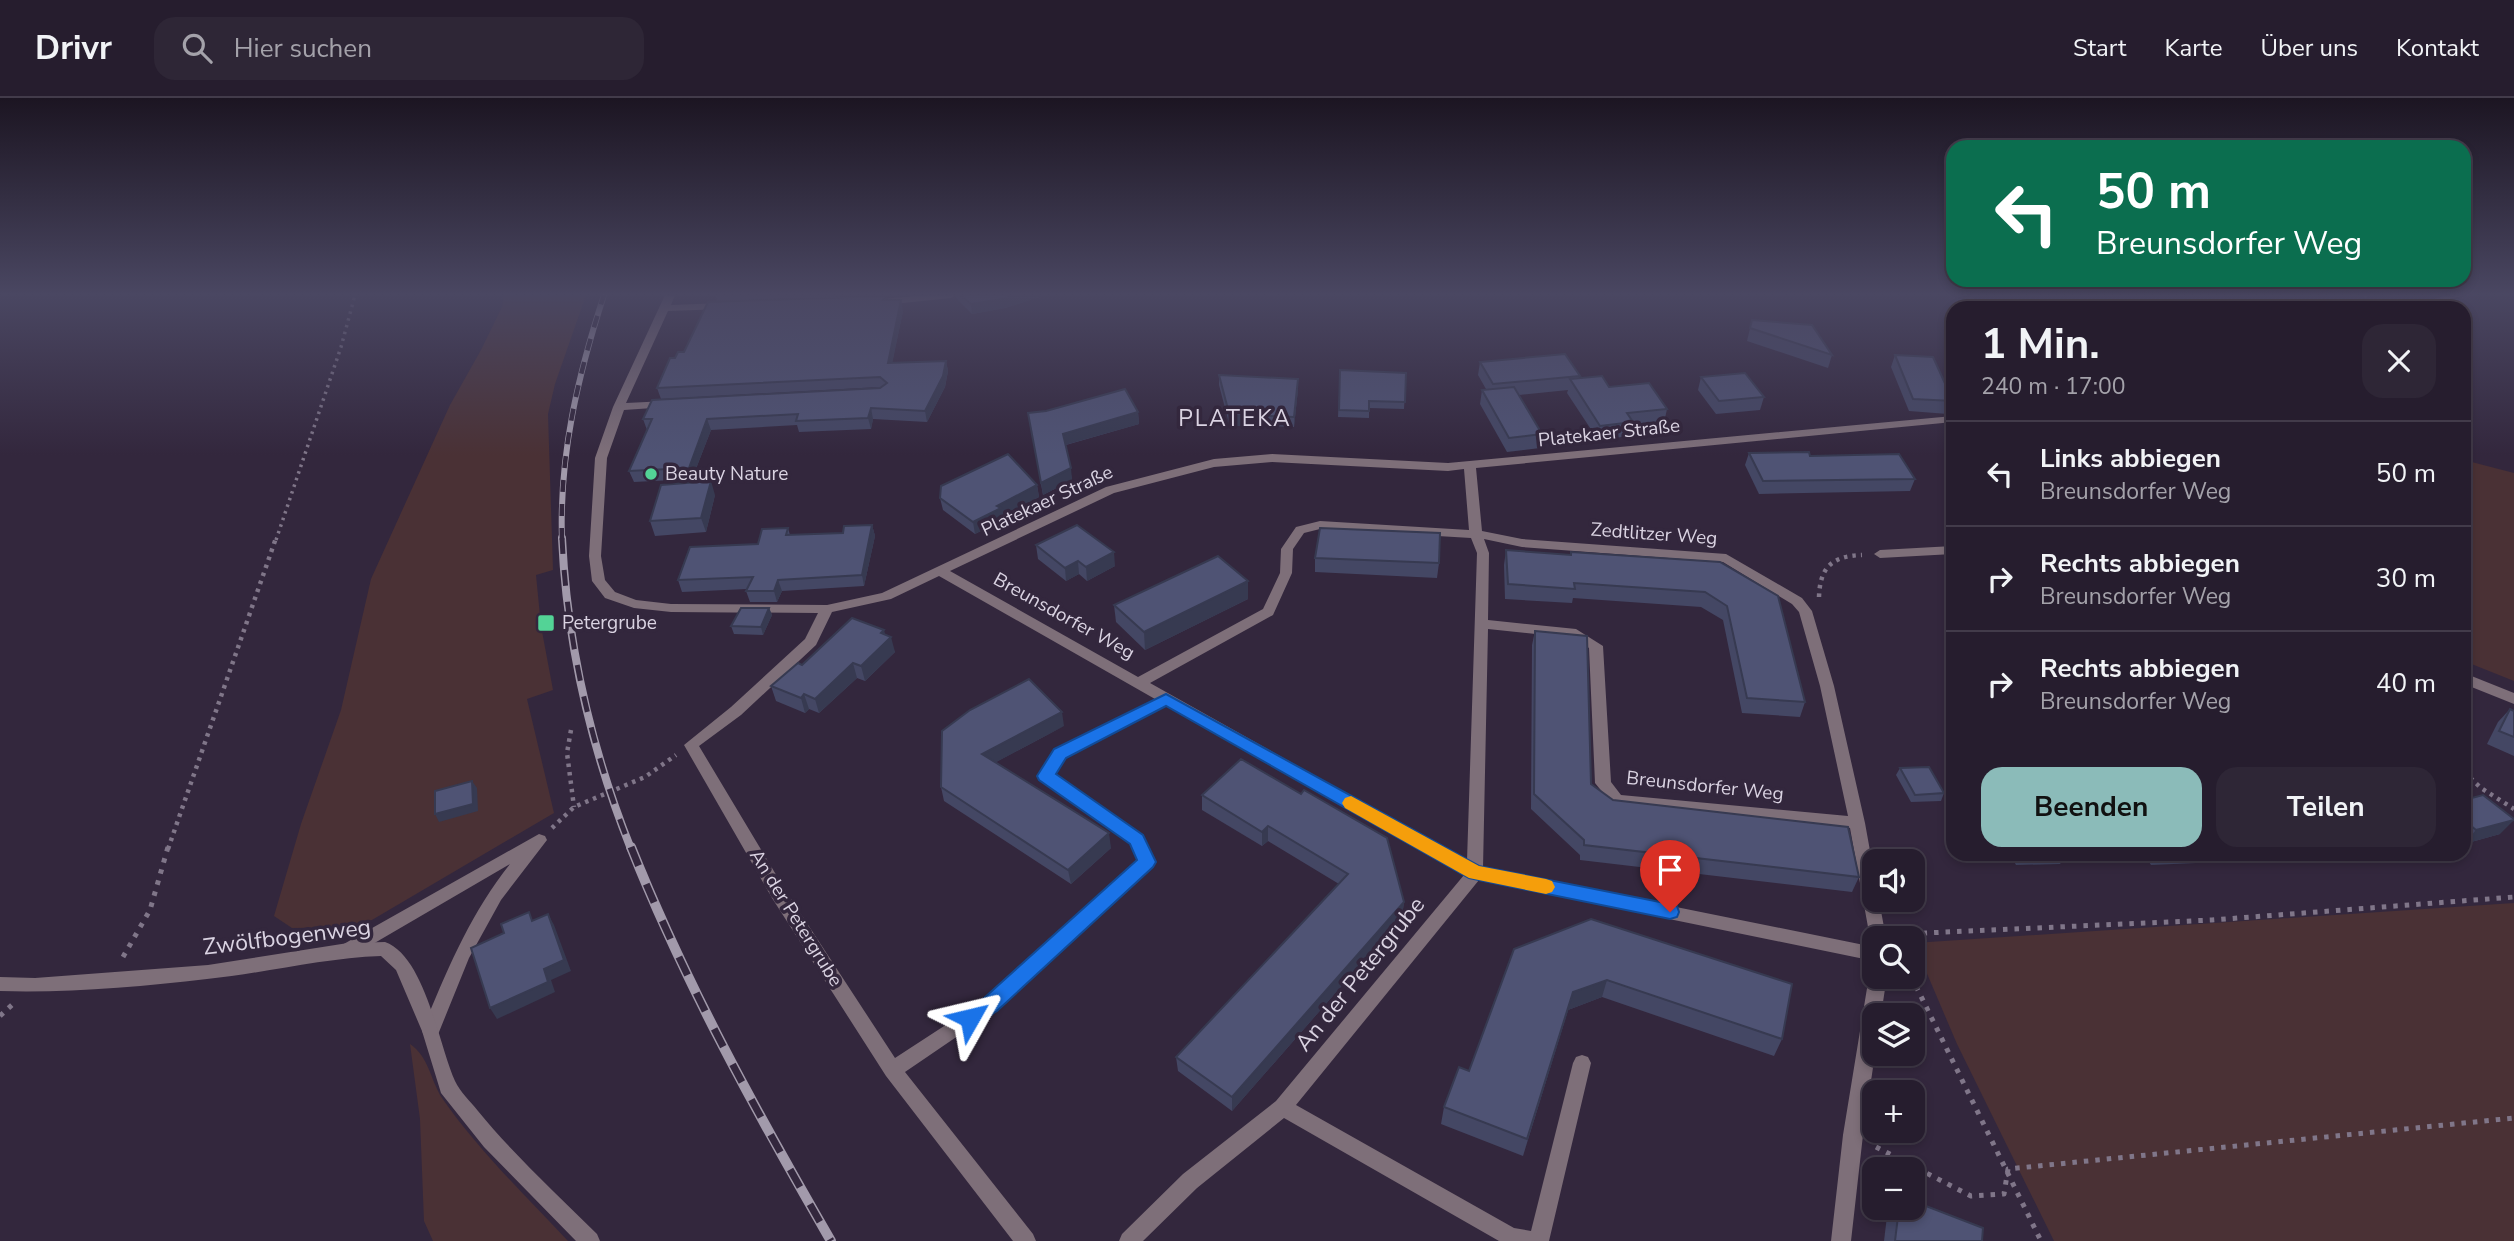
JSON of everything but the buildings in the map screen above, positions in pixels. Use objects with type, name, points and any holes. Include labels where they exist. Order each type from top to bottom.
[{"type":"street","name":"Platekaer Straße","points":[[645,348],[619,407],[601,458],[595,556],[599,581],[611,595],[634,604],[671,608],[827,609],[886,596],[942,572],[1110,490],[1214,463],[1272,458],[1425,468],[1470,466],[1946,420]]},
{"type":"street","points":[[619,407],[674,404]]},
{"type":"street","points":[[1470,466],[1476,534],[1483,554],[1475,873]]},
{"type":"street","name":"Zedtlitzer Weg","points":[[1140,682],[1268,612],[1286,573],[1287,549],[1300,530],[1320,525],[1476,534],[1522,543],[1726,558],[1797,601],[1805,611],[1814,638],[1857,823]]},
{"type":"street","points":[[1880,554],[1946,550]]},
{"type":"street","name":"Breunsdorfer Weg","points":[[942,572],[1475,873],[1862,952]]},
{"type":"street","points":[[691,745],[736,711],[811,642],[827,609]]},
{"type":"street","name":"Breunsdorfer Weg","points":[[1483,624],[1576,634],[1596,646],[1603,783],[1617,800],[1857,823]]},
{"type":"street","points":[[2471,681],[2514,699]]},
{"type":"street","points":[[892,1070],[990,1005],[1147,862],[1137,839],[1045,776],[1060,754],[1166,699]]},
{"type":"street","name":"An der Petergrube","points":[[691,745],[778,893],[892,1070],[1026,1241]]},
{"type":"street","points":[[1857,823],[1876,926]]},
{"type":"street","points":[[348,950],[539,840]]},
{"type":"street","points":[[431,1031],[461,957],[495,895],[539,840]]},
{"type":"street","name":"An der Petergrube","points":[[1129,1241],[1190,1181],[1283,1107],[1475,873]]},
{"type":"street","name":"Zwölfbogenweg","points":[[0,984],[35,985],[208,972],[348,950],[385,949],[403,965],[431,1031],[447,1087],[491,1141],[590,1241]]},
{"type":"street","points":[[1841,1241],[1853,1135],[1876,989]]},
{"type":"street","points":[[1283,1107],[1511,1237],[1537,1241],[1582,1063]]},
{"type":"path","points":[[112,978],[149,910],[173,831],[234,663],[340,348]]},
{"type":"path","points":[[1819,608],[1819,577],[1828,564],[1844,555],[1880,554]]},
{"type":"path","points":[[571,730],[567,753],[574,807]]},
{"type":"path","points":[[539,840],[574,807],[645,777],[691,745]]},
{"type":"path","points":[[2471,779],[2514,809]]},
{"type":"path","points":[[1925,933],[2198,921],[2514,897]]},
{"type":"path","points":[[1917,989],[2041,1241]]},
{"type":"path","points":[[2007,1169],[2514,1118]]},
{"type":"path","points":[[1853,1135],[1971,1196],[2004,1194],[2007,1169]]},
{"type":"shaded area","points":[[567,348],[548,414],[553,570],[536,575],[541,626],[553,690],[527,699],[554,813],[360,927],[292,928],[274,916],[301,824],[341,710],[371,579],[450,405],[481,350]]},
{"type":"shaded area","points":[[2471,462],[2514,473],[2514,681],[2471,664]]},
{"type":"shaded area","points":[[2514,903],[2514,1241],[2054,1241],[1957,1044],[1925,969],[1925,942]]},
{"type":"shaded area","points":[[410,1044],[421,1055],[442,1098],[471,1136],[568,1241],[433,1241],[424,1221],[420,1119]]},
{"type":"railway","points":[[562,538],[567,446],[588,348]]},
{"type":"railway","points":[[562,538],[569,618],[584,697],[604,774],[631,849]]},
{"type":"railway","points":[[631,847],[699,999],[776,1145],[831,1241]]},
{"type":"slow traffic","points":[[1351,803],[1475,873],[1546,887]]},
{"type":"place","name":"Beauty Nature","points":[[651,474]]},
{"type":"place","name":"Petergrube","points":[[546,623]]},
{"type":"district","name":"PLATEKA","points":[[1235,418]]},
{"type":"route","points":[[970,1018],[990,1005],[1147,862],[1137,839],[1045,776],[1060,754],[1166,699],[1475,873],[1670,912]]}]
